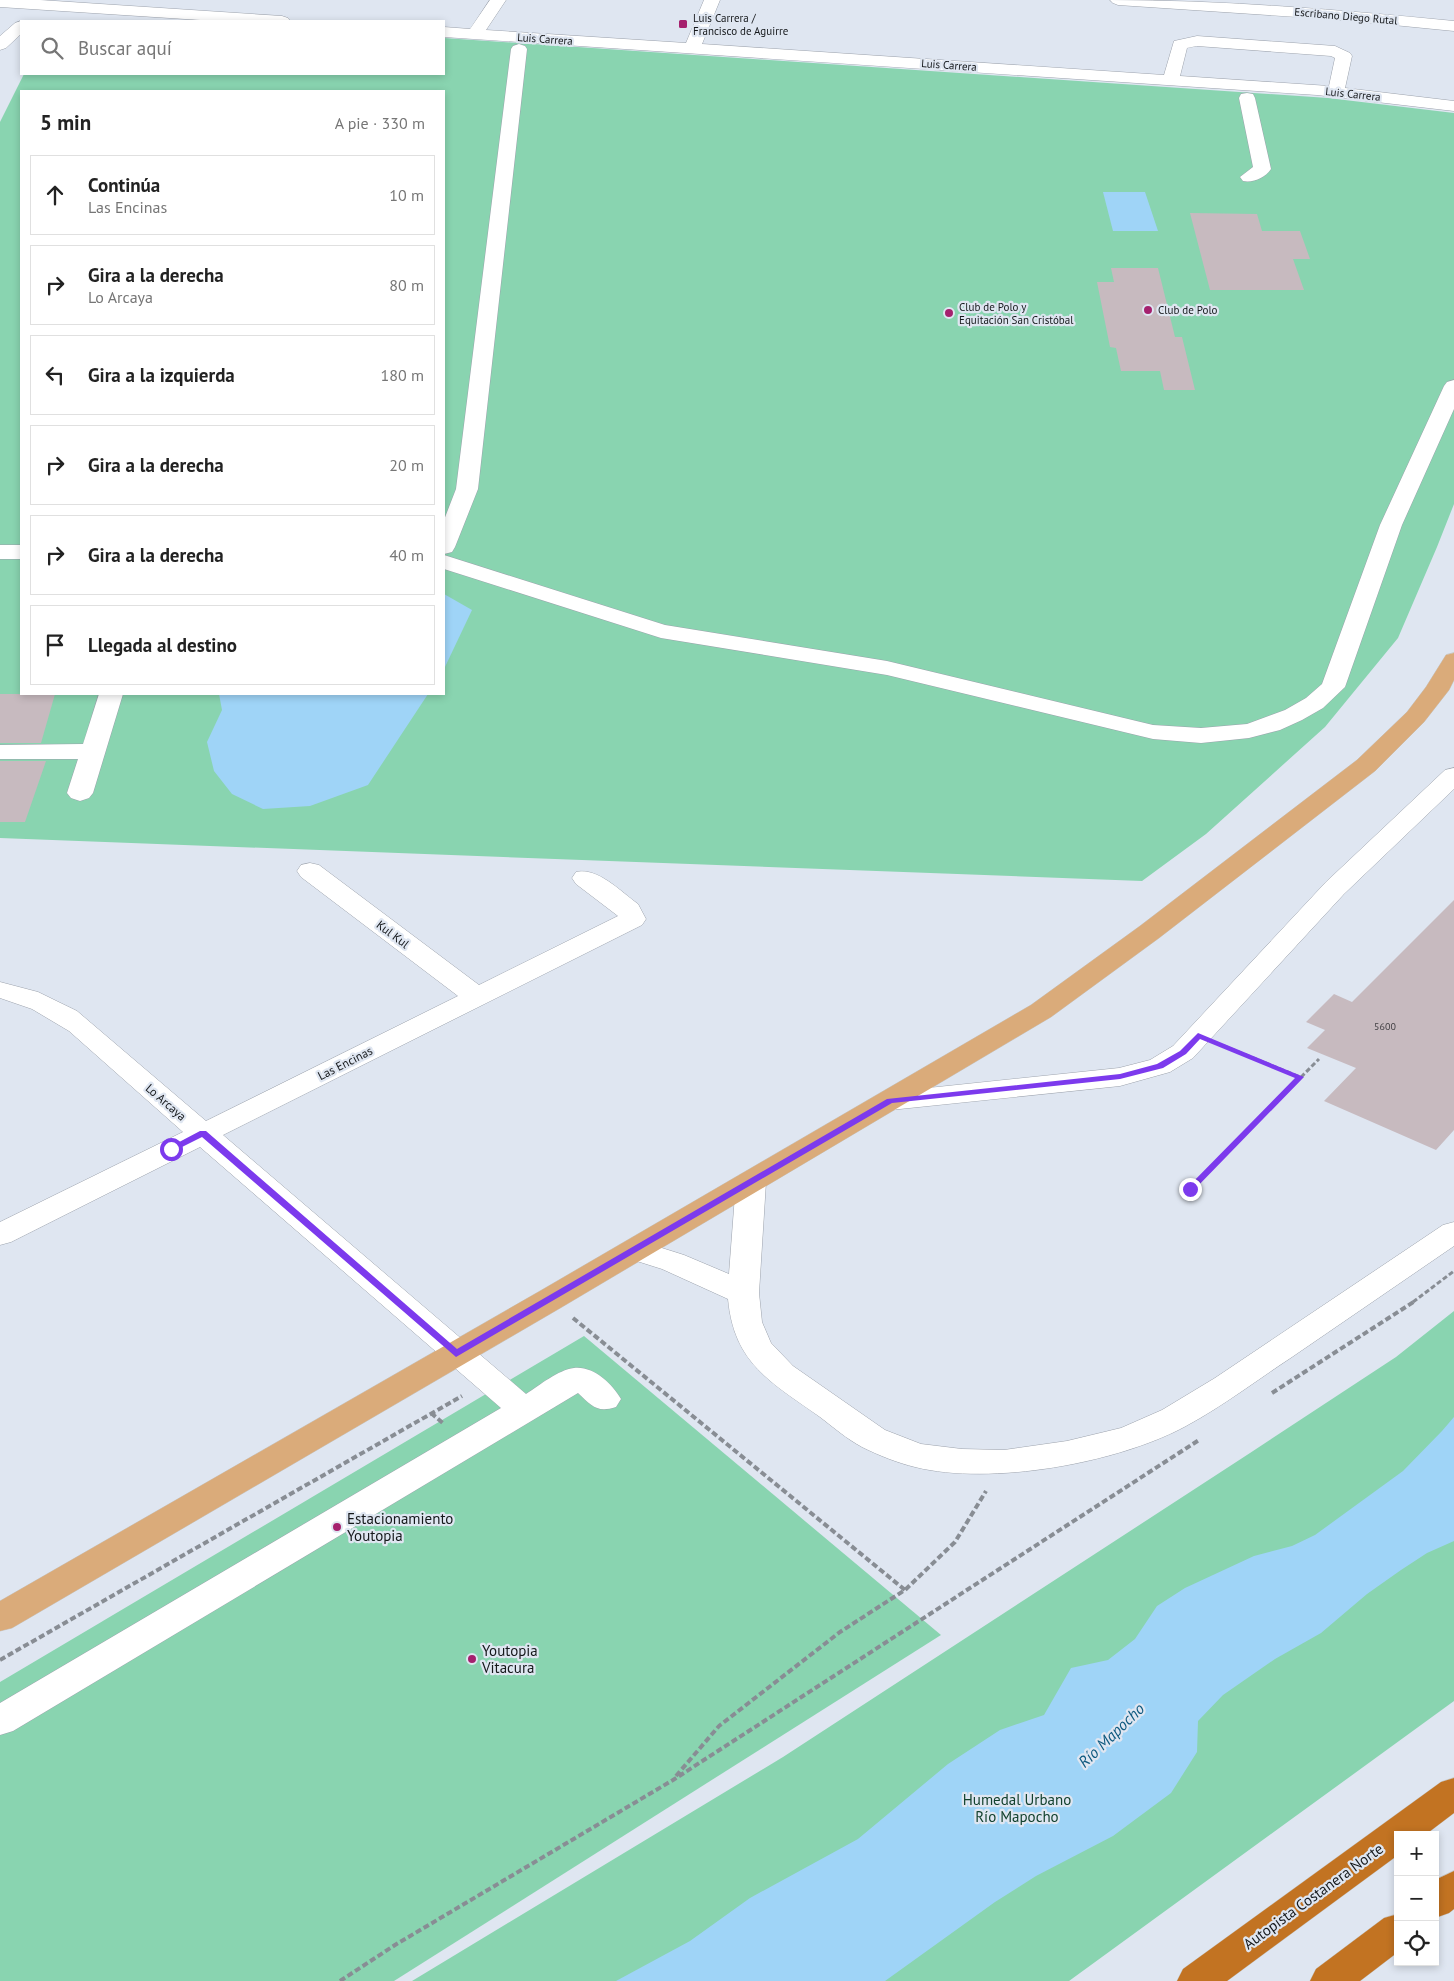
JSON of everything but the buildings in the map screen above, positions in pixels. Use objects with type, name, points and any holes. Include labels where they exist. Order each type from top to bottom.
[{"type":"highway","name":"Autopista Costanera Norte","points":[[1197,1981],[1454,1794]]},
{"type":"highway","points":[[1439,1899],[1454,1888]]},
{"type":"highway","points":[[1330,1981],[1394,1933]]},
{"type":"main road","points":[[0,1618],[551,1299],[1041,1011],[1107,966],[1381,753],[1408,727],[1424,708],[1452,668]]},
{"type":"street","points":[[475,34],[498,0]]},
{"type":"street","points":[[692,48],[712,0]]},
{"type":"street","name":"Escribano Diego Rutal","points":[[1118,0],[1342,7],[1454,26]]},
{"type":"street","points":[[0,2],[34,13]]},
{"type":"street","points":[[0,11],[34,13],[98,4],[271,20]]},
{"type":"street","points":[[0,45],[20,27]]},
{"type":"street","name":"Luis Carrera","points":[[445,32],[1336,91],[1454,106]]},
{"type":"street","points":[[1172,80],[1180,44],[1186,41],[1197,41],[1335,51],[1344,56],[1336,91]]},
{"type":"street","points":[[445,44],[1247,98],[1454,118]]},
{"type":"street","points":[[445,544],[467,489],[519,49]]},
{"type":"street","points":[[1247,98],[1262,169],[1249,177]]},
{"type":"street","points":[[445,562],[626,621],[671,632],[886,668],[1153,732],[1178,736],[1255,731],[1297,715],[1320,700],[1333,687],[1390,525],[1454,386]]},
{"type":"street","points":[[0,552],[20,552]]},
{"type":"street","points":[[80,792],[112,695]]},
{"type":"street","points":[[0,752],[93,751]]},
{"type":"street","points":[[890,1101],[1120,1076],[1160,1066],[1183,1052],[1335,888],[1454,775]]},
{"type":"street","name":"Kul Kul","points":[[310,871],[477,997]]},
{"type":"street","name":"Las Encinas","points":[[0,1235],[633,919],[629,910],[585,878]]},
{"type":"street","name":"Lo Arcaya","points":[[0,990],[36,1001],[74,1020],[456,1354],[525,1411]]},
{"type":"street","points":[[751,1182],[743,1293],[746,1322],[757,1348],[782,1374],[873,1438],[917,1456],[962,1461],[1004,1462],[1067,1453],[1129,1438],[1174,1418],[1226,1386],[1454,1232]]},
{"type":"street","points":[[635,1250],[673,1262],[743,1293]]},
{"type":"street","points":[[0,1721],[576,1379],[586,1382],[605,1399]]},
{"type":"path","points":[[1198,1036],[1300,1077]]},
{"type":"path","points":[[1190,1189],[1318,1058]]},
{"type":"path","points":[[1264,1398],[1404,1308],[1454,1271]]},
{"type":"path","points":[[551,1299],[586,1331],[905,1590]]},
{"type":"path","points":[[0,1660],[489,1381]]},
{"type":"path","points":[[340,1981],[395,1945],[672,1780],[1206,1435]]},
{"type":"path","points":[[672,1780],[719,1726],[840,1632],[905,1590],[955,1542],[1004,1462]]},
{"type":"green space","name":"Club de Polo y Equitación San Cristóbal","points":[[445,38],[1328,98],[1454,113],[1454,504],[1398,638],[1325,727],[1206,834],[1142,881],[0,838],[0,122],[24,75],[445,75]]},
{"type":"green space","name":"Humedal Urbano Río Mapocho","points":[[1454,1311],[1454,1701],[1069,1981],[412,1981],[783,1757],[1396,1357]]},
{"type":"green space","name":"Youtopia Vitacura","points":[[584,1336],[941,1635],[394,1981],[0,1981],[0,1682]]},
{"type":"water","points":[[1103,192],[1145,192],[1158,231],[1113,231]]},
{"type":"water","points":[[445,595],[472,610],[445,667]]},
{"type":"water","points":[[219,695],[427,695],[368,785],[310,806],[263,809],[232,794],[214,771],[207,742],[222,710]]},
{"type":"water","name":"Río Mapocho","points":[[1454,1417],[1454,1541],[1427,1553],[1401,1570],[1367,1594],[1321,1633],[1275,1659],[1223,1695],[1198,1721],[1197,1752],[1171,1793],[1113,1836],[1036,1876],[995,1902],[885,1981],[616,1981],[690,1941],[750,1898],[858,1839],[948,1764],[1000,1730],[1044,1715],[1071,1668],[1108,1660],[1135,1639],[1157,1606],[1185,1588],[1254,1556],[1292,1546],[1315,1535],[1403,1471]]},
{"type":"place","name":"Luis Carrera / Francisco de Aguirre","points":[[683,24]]},
{"type":"place","name":"Club de Polo","points":[[1148,310]]},
{"type":"place","name":"Club de Polo y Equitación San Cristóbal","points":[[949,313]]},
{"type":"place","name":"Estacionamiento Youtopia","points":[[337,1527]]},
{"type":"place","name":"Youtopia Vitacura","points":[[472,1659]]},
{"type":"route","points":[[171,1149],[203,1133],[456,1354],[890,1101],[990,1092],[1120,1076],[1160,1066],[1183,1052],[1198,1036],[1300,1077],[1190,1189]]}]
